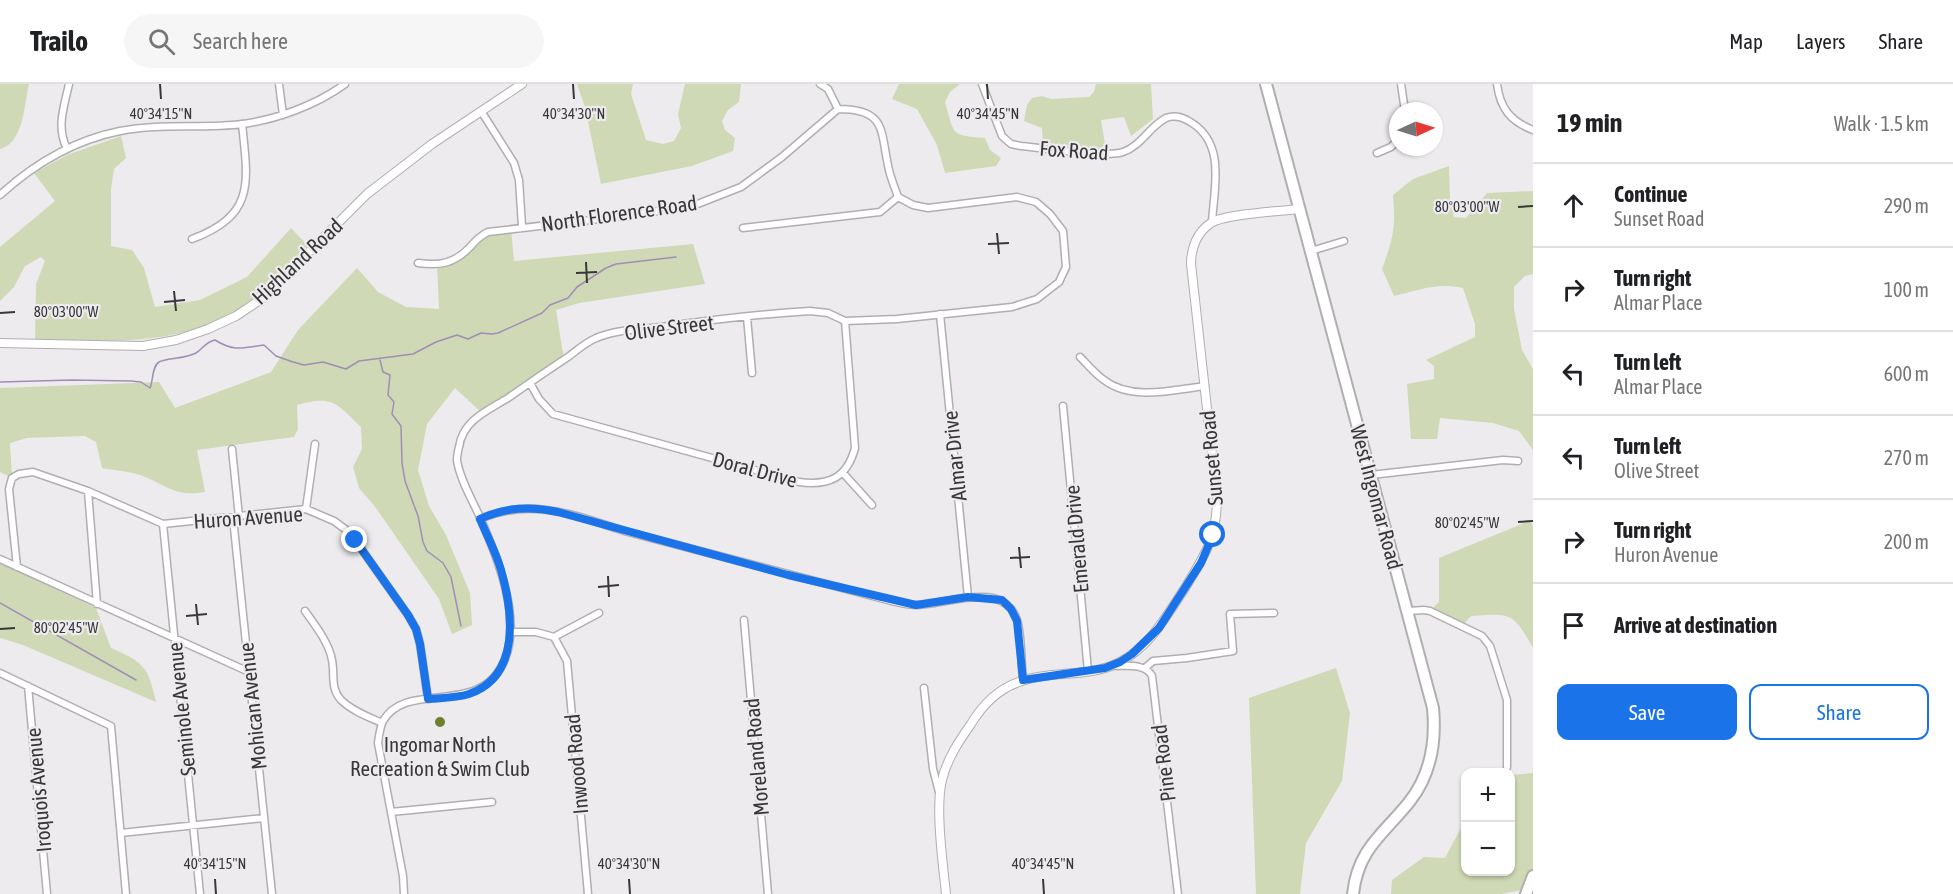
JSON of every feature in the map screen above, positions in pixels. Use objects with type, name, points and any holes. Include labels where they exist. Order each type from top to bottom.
[{"type":"main road","name":"West Ingomar Road","points":[[1266,84],[1433,708],[1433,746],[1428,768],[1415,793],[1377,837],[1362,860],[1353,894]]},
{"type":"main road","points":[[1526,894],[1533,876]]},
{"type":"street","points":[[68,149],[62,137],[60,123],[69,84]]},
{"type":"street","points":[[279,84],[283,115]]},
{"type":"street","points":[[0,195],[31,169],[68,149],[108,134],[135,129],[242,124],[283,115],[320,99],[345,84]]},
{"type":"street","name":"Highland Road","points":[[0,344],[143,346],[176,340],[236,316],[263,298],[367,194],[432,144],[522,84]]},
{"type":"street","points":[[743,228],[880,212],[898,197],[889,172],[884,140],[878,122],[859,109],[838,109],[828,89],[820,84]]},
{"type":"street","name":"Fox Road","points":[[982,84],[1002,136],[1011,144],[1090,153],[1122,153],[1136,144],[1164,119],[1176,117],[1190,121],[1205,135],[1216,162],[1212,222]]},
{"type":"street","points":[[1401,84],[1404,102]]},
{"type":"street","points":[[1497,84],[1505,112],[1515,121],[1533,130]]},
{"type":"street","name":"North Florence Road","points":[[418,263],[437,265],[450,263],[465,252],[481,235],[488,232],[522,226],[633,215],[695,205],[741,187],[782,157],[838,109]]},
{"type":"street","points":[[481,111],[509,154],[517,171],[522,226]]},
{"type":"street","points":[[192,239],[228,221],[241,202],[247,171],[242,124]]},
{"type":"street","points":[[1377,153],[1389,148]]},
{"type":"street","name":"Olive Street","points":[[382,723],[389,713],[414,701],[467,695],[488,683],[499,672],[505,660],[510,632],[501,571],[457,460],[460,438],[469,423],[489,407],[530,383],[594,339],[627,330],[810,311],[828,313],[845,321],[897,319],[1012,307],[1037,299],[1059,282],[1066,267],[1063,231],[1050,214],[1036,202],[1017,197],[928,208],[913,205],[898,197]]},
{"type":"street","points":[[1212,222],[1300,209]]},
{"type":"street","name":"Sunset Road","points":[[946,894],[940,795],[942,778],[949,760],[973,720],[995,695],[1023,680],[1112,666],[1132,654],[1154,634],[1201,563],[1211,543],[1216,522],[1217,499],[1191,256],[1198,238],[1212,222]]},
{"type":"street","points":[[1311,251],[1344,241]]},
{"type":"street","name":"Almar Drive","points":[[940,314],[968,597]]},
{"type":"street","points":[[747,317],[752,373]]},
{"type":"street","points":[[845,321],[855,448],[852,462],[843,473],[872,505]]},
{"type":"street","points":[[1080,357],[1103,380],[1123,390],[1147,392],[1204,386]]},
{"type":"street","name":"Doral Drive","points":[[530,383],[539,399],[553,414],[799,482],[824,483],[843,473]]},
{"type":"street","name":"Emerald Drive","points":[[1063,406],[1088,671]]},
{"type":"street","points":[[306,509],[315,444]]},
{"type":"street","name":"Mohican Avenue","points":[[232,449],[249,672],[272,894]]},
{"type":"street","points":[[1371,475],[1487,462],[1518,461]]},
{"type":"street","name":"Huron Avenue","points":[[17,567],[9,489],[12,478],[19,474],[33,472],[88,491],[163,524],[306,509],[334,521],[345,529],[369,558],[408,615],[416,629],[420,644],[428,699]]},
{"type":"street","points":[[88,491],[97,604]]},
{"type":"street","points":[[480,519],[500,510],[538,508],[585,518],[624,531],[880,598],[916,605],[968,597],[1002,600],[1011,609],[1017,621],[1023,680]]},
{"type":"street","name":"Seminole Avenue","points":[[163,524],[200,894]]},
{"type":"street","points":[[0,559],[249,672]]},
{"type":"street","points":[[305,611],[316,626],[332,659],[334,689],[341,700],[382,723],[378,743],[392,812],[404,894]]},
{"type":"street","points":[[1408,611],[1430,611],[1476,632],[1487,641],[1494,656],[1507,700],[1507,767]]},
{"type":"street","points":[[510,632],[536,632],[554,637],[599,613]]},
{"type":"street","points":[[1112,666],[1145,668],[1153,661],[1233,651],[1230,614],[1274,613]]},
{"type":"street","name":"Moreland Road","points":[[744,620],[768,894]]},
{"type":"street","name":"Inwood Road","points":[[554,637],[567,661],[588,894]]},
{"type":"street","name":"Pine Road","points":[[1145,668],[1151,672],[1153,680],[1178,894]]},
{"type":"street","points":[[0,673],[111,726],[126,894]]},
{"type":"street","name":"Iroquois Avenue","points":[[28,686],[47,894]]},
{"type":"street","points":[[924,688],[933,769],[940,795]]},
{"type":"street","points":[[392,812],[492,802]]},
{"type":"street","points":[[121,833],[264,818]]},
{"type":"green space","points":[[0,84],[29,84],[22,122],[18,131],[8,145],[0,149]]},
{"type":"green space","points":[[577,84],[633,84],[631,94],[646,140],[663,144],[674,141],[681,128],[678,114],[685,84],[741,84],[739,102],[728,110],[722,121],[725,130],[735,138],[733,151],[692,166],[601,184],[585,107]]},
{"type":"green space","points":[[899,84],[960,84],[950,92],[945,102],[953,127],[959,134],[985,138],[990,150],[1001,158],[996,166],[945,173],[937,145],[917,109],[892,99]]},
{"type":"green space","points":[[1096,84],[1151,84],[1153,119],[1131,136],[1124,117],[1101,120],[1106,150],[1043,143],[1042,128],[1024,121],[1027,105],[1032,98],[1042,96],[1051,99],[1089,97],[1094,92]]},
{"type":"green space","points":[[121,136],[126,158],[114,169],[111,189],[111,246],[132,250],[144,268],[155,307],[200,300],[247,277],[291,228],[309,247],[259,295],[232,313],[205,325],[152,338],[96,341],[35,340],[36,284],[45,261],[41,257],[25,266],[14,287],[0,301],[0,247],[55,201],[34,173],[67,155]]},
{"type":"green space","points":[[1449,166],[1450,200],[1454,217],[1466,218],[1487,193],[1533,191],[1533,274],[1525,276],[1514,287],[1514,309],[1522,350],[1533,369],[1533,450],[1519,431],[1493,423],[1440,418],[1437,439],[1411,439],[1407,384],[1434,379],[1434,366],[1426,360],[1475,337],[1475,324],[1463,288],[1437,286],[1394,296],[1382,269],[1393,233],[1393,195],[1413,179]]},
{"type":"green space","points":[[511,228],[514,261],[693,244],[705,284],[579,303],[556,310],[564,359],[482,413],[455,388],[427,424],[418,470],[429,506],[446,535],[470,593],[472,625],[452,634],[439,599],[376,508],[359,488],[353,467],[362,449],[361,427],[333,403],[319,401],[297,405],[298,429],[294,437],[197,450],[205,492],[180,492],[140,475],[102,468],[96,442],[85,436],[27,438],[10,443],[12,478],[0,472],[0,388],[159,382],[175,408],[271,372],[298,330],[357,268],[378,292],[406,307],[439,309],[437,265],[450,263],[481,235]]},
{"type":"green space","points":[[1529,521],[1533,525],[1533,648],[1520,627],[1510,617],[1503,615],[1471,616],[1462,626],[1430,611],[1439,602],[1439,558]]},
{"type":"green space","points":[[0,563],[96,608],[111,648],[138,662],[143,668],[147,673],[156,702],[23,645],[0,638]]},
{"type":"green space","points":[[1336,668],[1350,713],[1342,781],[1306,843],[1300,894],[1256,894],[1249,698]]},
{"type":"green space","points":[[1533,773],[1533,894],[1526,894],[1527,889],[1501,894],[1391,894],[1392,880],[1424,857],[1445,858],[1461,828],[1461,876],[1515,876],[1515,775]]},
{"type":"waterway","points":[[0,382],[131,381],[141,382],[150,388],[155,367],[159,362],[192,355],[215,340],[233,348],[264,345],[276,356],[293,362],[304,365],[323,362],[346,369],[359,361],[413,354],[436,342],[457,335],[468,339],[481,333],[498,333],[568,298],[577,287],[606,268],[616,264],[676,257]]},
{"type":"waterway","points":[[380,360],[383,372],[390,375],[388,395],[394,402],[392,414],[401,426],[405,481],[418,516],[423,542],[427,551],[443,563],[451,577],[461,626]]},
{"type":"waterway","points":[[0,603],[136,680]]},
{"type":"place","name":"Ingomar North Recreation & Swim Club","points":[[440,722]]},
{"type":"route","points":[[355,540],[416,629],[428,699],[467,695],[478,690],[499,672],[505,660],[509,648],[510,632],[505,587],[498,560],[480,519],[500,510],[538,508],[585,518],[624,531],[788,575],[916,605],[968,597],[1002,600],[1011,609],[1017,621],[1023,680],[1105,668],[1132,654],[1159,628],[1201,563],[1213,535]]}]
